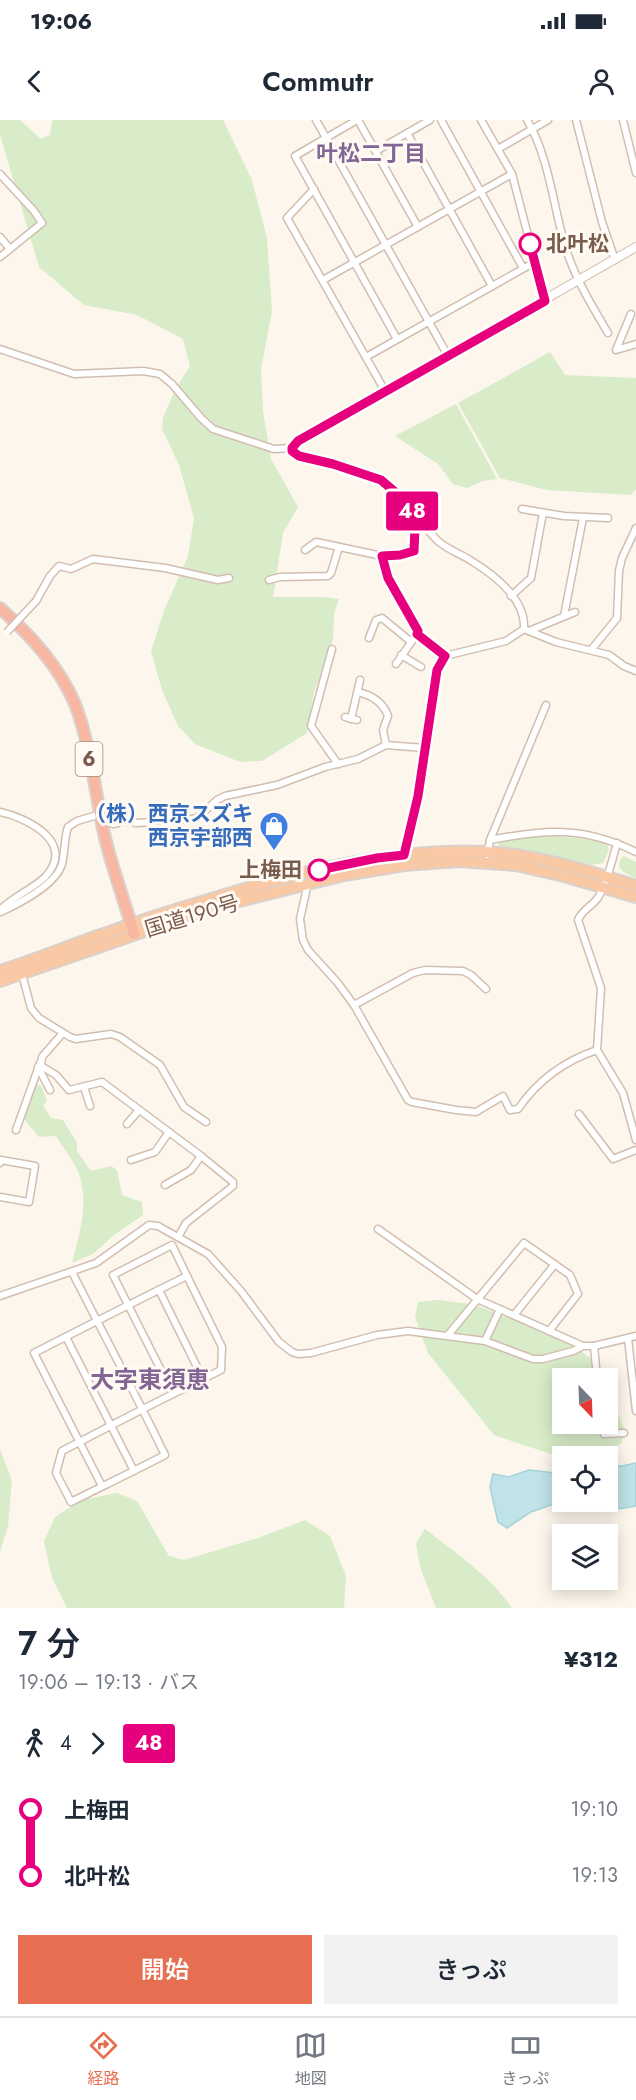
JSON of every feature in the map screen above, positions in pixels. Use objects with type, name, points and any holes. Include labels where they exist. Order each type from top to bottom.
[{"type":"highway","name":"6","points":[[0,608],[32,639],[51,662],[74,704],[85,736],[107,844],[133,929]]},
{"type":"highway","name":"国道190号","points":[[0,971],[133,929],[250,887],[377,858],[434,862],[487,857],[538,870],[636,886]]},
{"type":"highway","name":"国道190号","points":[[0,981],[133,929],[404,860]]},
{"type":"highway","name":"国道190号","points":[[605,882],[636,897]]},
{"type":"street","points":[[316,120],[448,356]]},
{"type":"street","points":[[398,339],[295,156],[358,120],[418,227]]},
{"type":"street","points":[[376,151],[430,120]]},
{"type":"street","points":[[441,120],[523,268]]},
{"type":"street","points":[[481,120],[512,174],[545,301]]},
{"type":"street","points":[[527,120],[543,160],[566,249],[578,282],[608,333]]},
{"type":"street","points":[[498,149],[548,120]]},
{"type":"street","points":[[576,120],[602,222],[615,260]]},
{"type":"street","points":[[622,120],[636,173]]},
{"type":"street","points":[[407,133],[492,286]]},
{"type":"street","points":[[0,174],[42,223],[0,257]]},
{"type":"street","points":[[323,280],[512,174]]},
{"type":"street","points":[[314,189],[288,218],[385,392]]},
{"type":"street","points":[[0,237],[10,249]]},
{"type":"street","points":[[0,350],[74,374],[143,371],[160,375],[172,384],[213,429],[274,449],[295,444],[636,248]]},
{"type":"street","points":[[366,357],[534,262]]},
{"type":"street","points":[[631,314],[616,350],[636,344]]},
{"type":"street","points":[[295,444],[292,451],[299,456],[333,464],[381,480],[395,492],[446,548],[494,576],[512,596],[526,630]]},
{"type":"street","points":[[522,509],[583,518],[608,518]]},
{"type":"street","points":[[512,596],[531,578],[543,513]]},
{"type":"street","points":[[564,616],[583,518]]},
{"type":"street","points":[[305,550],[316,542],[382,556],[400,555],[414,551],[415,527],[420,520]]},
{"type":"street","points":[[591,650],[617,618],[619,571],[636,528]]},
{"type":"street","points":[[269,580],[280,577],[328,576],[339,547]]},
{"type":"street","points":[[382,556],[388,578],[418,631],[417,634],[445,656]]},
{"type":"street","points":[[0,637],[36,601],[50,576],[59,566],[76,568],[93,560],[165,568],[218,580],[229,578]]},
{"type":"street","points":[[404,860],[418,796],[437,670],[445,656],[506,641],[526,630],[575,612]]},
{"type":"street","points":[[369,638],[376,621],[382,618],[410,641]]},
{"type":"street","points":[[526,630],[556,642],[609,655],[636,671]]},
{"type":"street","points":[[396,664],[417,634]]},
{"type":"street","points":[[332,649],[311,726],[338,764]]},
{"type":"street","points":[[401,655],[421,667]]},
{"type":"street","points":[[351,719],[360,680]]},
{"type":"street","points":[[358,692],[373,698],[385,708],[388,716],[383,734],[387,745]]},
{"type":"street","points":[[487,857],[490,840],[546,705]]},
{"type":"street","points":[[186,820],[197,818],[225,796],[277,785],[358,759],[387,745],[424,748]]},
{"type":"street","points":[[0,812],[40,829],[52,840],[55,849],[50,871],[43,879],[7,902],[0,911]]},
{"type":"street","points":[[0,911],[43,888],[55,878],[62,862],[68,827],[77,820],[94,816]]},
{"type":"street","points":[[107,821],[113,824],[118,823]]},
{"type":"street","points":[[135,824],[155,822]]},
{"type":"street","points":[[490,840],[524,833],[554,831],[598,836],[636,852]]},
{"type":"street","points":[[616,843],[598,898],[580,914],[578,920],[601,988],[597,1050],[623,1093],[636,1140]]},
{"type":"street","points":[[308,883],[300,919],[303,940],[311,956],[337,982],[354,1005],[408,1100],[432,1107],[476,1112],[503,1096],[510,1110],[518,1109],[529,1093],[554,1071],[565,1063],[597,1050]]},
{"type":"street","points":[[354,1005],[413,973],[425,970],[463,971],[486,989]]},
{"type":"street","points":[[22,974],[34,1014],[62,1034],[76,1039],[105,1034],[120,1037],[160,1065],[184,1107],[206,1122]]},
{"type":"street","points":[[16,1130],[46,1049],[62,1034]]},
{"type":"street","points":[[39,1065],[56,1075],[69,1090],[102,1082],[230,1179],[233,1186],[186,1223],[177,1237]]},
{"type":"street","points":[[39,1065],[50,1090]]},
{"type":"street","points":[[84,1087],[90,1106]]},
{"type":"street","points":[[127,1124],[139,1110]]},
{"type":"street","points":[[579,1114],[613,1159],[636,1150]]},
{"type":"street","points":[[131,1160],[155,1152],[170,1132]]},
{"type":"street","points":[[165,1185],[191,1170],[201,1156]]},
{"type":"street","points":[[0,1163],[1,1160],[35,1166],[29,1202],[0,1197]]},
{"type":"street","points":[[0,1296],[96,1263],[149,1225],[158,1226],[208,1254],[241,1291],[287,1350],[298,1354],[311,1353],[390,1332],[408,1331],[485,1341],[533,1359],[573,1351],[583,1346]]},
{"type":"street","points":[[378,1229],[477,1299],[583,1346],[594,1346],[636,1336]]},
{"type":"street","points":[[448,1335],[524,1243],[570,1275],[578,1294],[549,1330]]},
{"type":"street","points":[[72,1272],[143,1410],[165,1455],[71,1502],[56,1473],[62,1451],[143,1410],[173,1394],[203,1378],[221,1370],[222,1347],[172,1245],[113,1275],[173,1394]]},
{"type":"street","points":[[514,1315],[555,1264]]},
{"type":"street","points":[[102,1486],[34,1353],[187,1276]]},
{"type":"street","points":[[159,1290],[203,1378]]},
{"type":"street","points":[[485,1341],[500,1309]]},
{"type":"street","points":[[66,1337],[134,1471]]},
{"type":"street","points":[[628,1338],[634,1365],[636,1411]]},
{"type":"street","points":[[594,1346],[596,1368]]},
{"type":"street","points":[[618,1433],[624,1433]]},
{"type":"green space","points":[[0,120],[20,120],[41,139],[50,135],[52,120],[223,120],[252,180],[267,238],[272,311],[261,369],[263,411],[271,459],[298,507],[283,533],[273,597],[339,599],[334,614],[333,640],[314,692],[307,733],[262,761],[240,762],[195,744],[178,726],[162,690],[151,651],[164,611],[188,556],[194,518],[179,465],[162,429],[163,418],[176,388],[190,366],[183,339],[137,315],[84,305],[39,267],[0,135]]},
{"type":"green space","points":[[550,352],[565,375],[636,378],[636,489],[631,495],[547,490],[500,478],[458,403]]},
{"type":"green space","points":[[456,404],[497,479],[483,481],[467,488],[453,484],[438,464],[395,436]]},
{"type":"green space","points":[[526,837],[587,839],[607,844],[609,850],[603,863],[591,865],[499,846],[498,842]]},
{"type":"green space","points":[[624,856],[636,862],[636,878],[624,873],[619,867],[620,860]]},
{"type":"green space","points":[[36,1083],[42,1087],[47,1102],[43,1105],[51,1118],[63,1120],[77,1143],[77,1151],[91,1171],[111,1166],[117,1170],[122,1195],[142,1202],[143,1215],[114,1235],[93,1254],[72,1263],[83,1215],[83,1191],[76,1167],[56,1136],[39,1137],[24,1119],[26,1104]]},
{"type":"green space","points":[[438,1300],[473,1304],[511,1319],[552,1330],[593,1360],[597,1368],[552,1368],[552,1434],[618,1434],[618,1414],[625,1431],[621,1444],[616,1446],[552,1446],[551,1454],[494,1435],[428,1353],[415,1317],[418,1302]]},
{"type":"green space","points":[[0,1449],[12,1481],[8,1526],[0,1552]]},
{"type":"green space","points":[[117,1493],[137,1501],[169,1556],[184,1560],[258,1538],[305,1520],[330,1536],[346,1576],[344,1608],[67,1608],[52,1578],[44,1541],[55,1517],[81,1500]]},
{"type":"green space","points":[[425,1529],[483,1575],[512,1608],[436,1608],[420,1567],[416,1543]]},
{"type":"water","points":[[636,1463],[636,1506],[618,1509],[618,1466]]},
{"type":"water","points":[[529,1470],[552,1473],[552,1505],[531,1512],[507,1528],[498,1522],[490,1487],[493,1474],[508,1477]]},
{"type":"tunnel","points":[[155,822],[186,820]]},
{"type":"tunnel","points":[[118,823],[135,823]]},
{"type":"bus line","name":"48","points":[[319,870],[404,855],[418,796],[437,670],[445,656],[417,634],[418,631],[408,610],[388,578],[382,556],[411,554],[416,548],[415,527],[420,520],[381,480],[333,464],[299,456],[292,451],[292,448],[294,443],[545,301],[530,244]]},
{"type":"place","name":"北叶松","points":[[530,244]]},
{"type":"place","name":"（株）西京スズキ 西京宇部西","points":[[274,852]]},
{"type":"place","name":"上梅田","points":[[319,870]]},
{"type":"district","name":"叶松二丁目","points":[[371,153]]},
{"type":"district","name":"大字東須恵","points":[[150,1379]]}]
